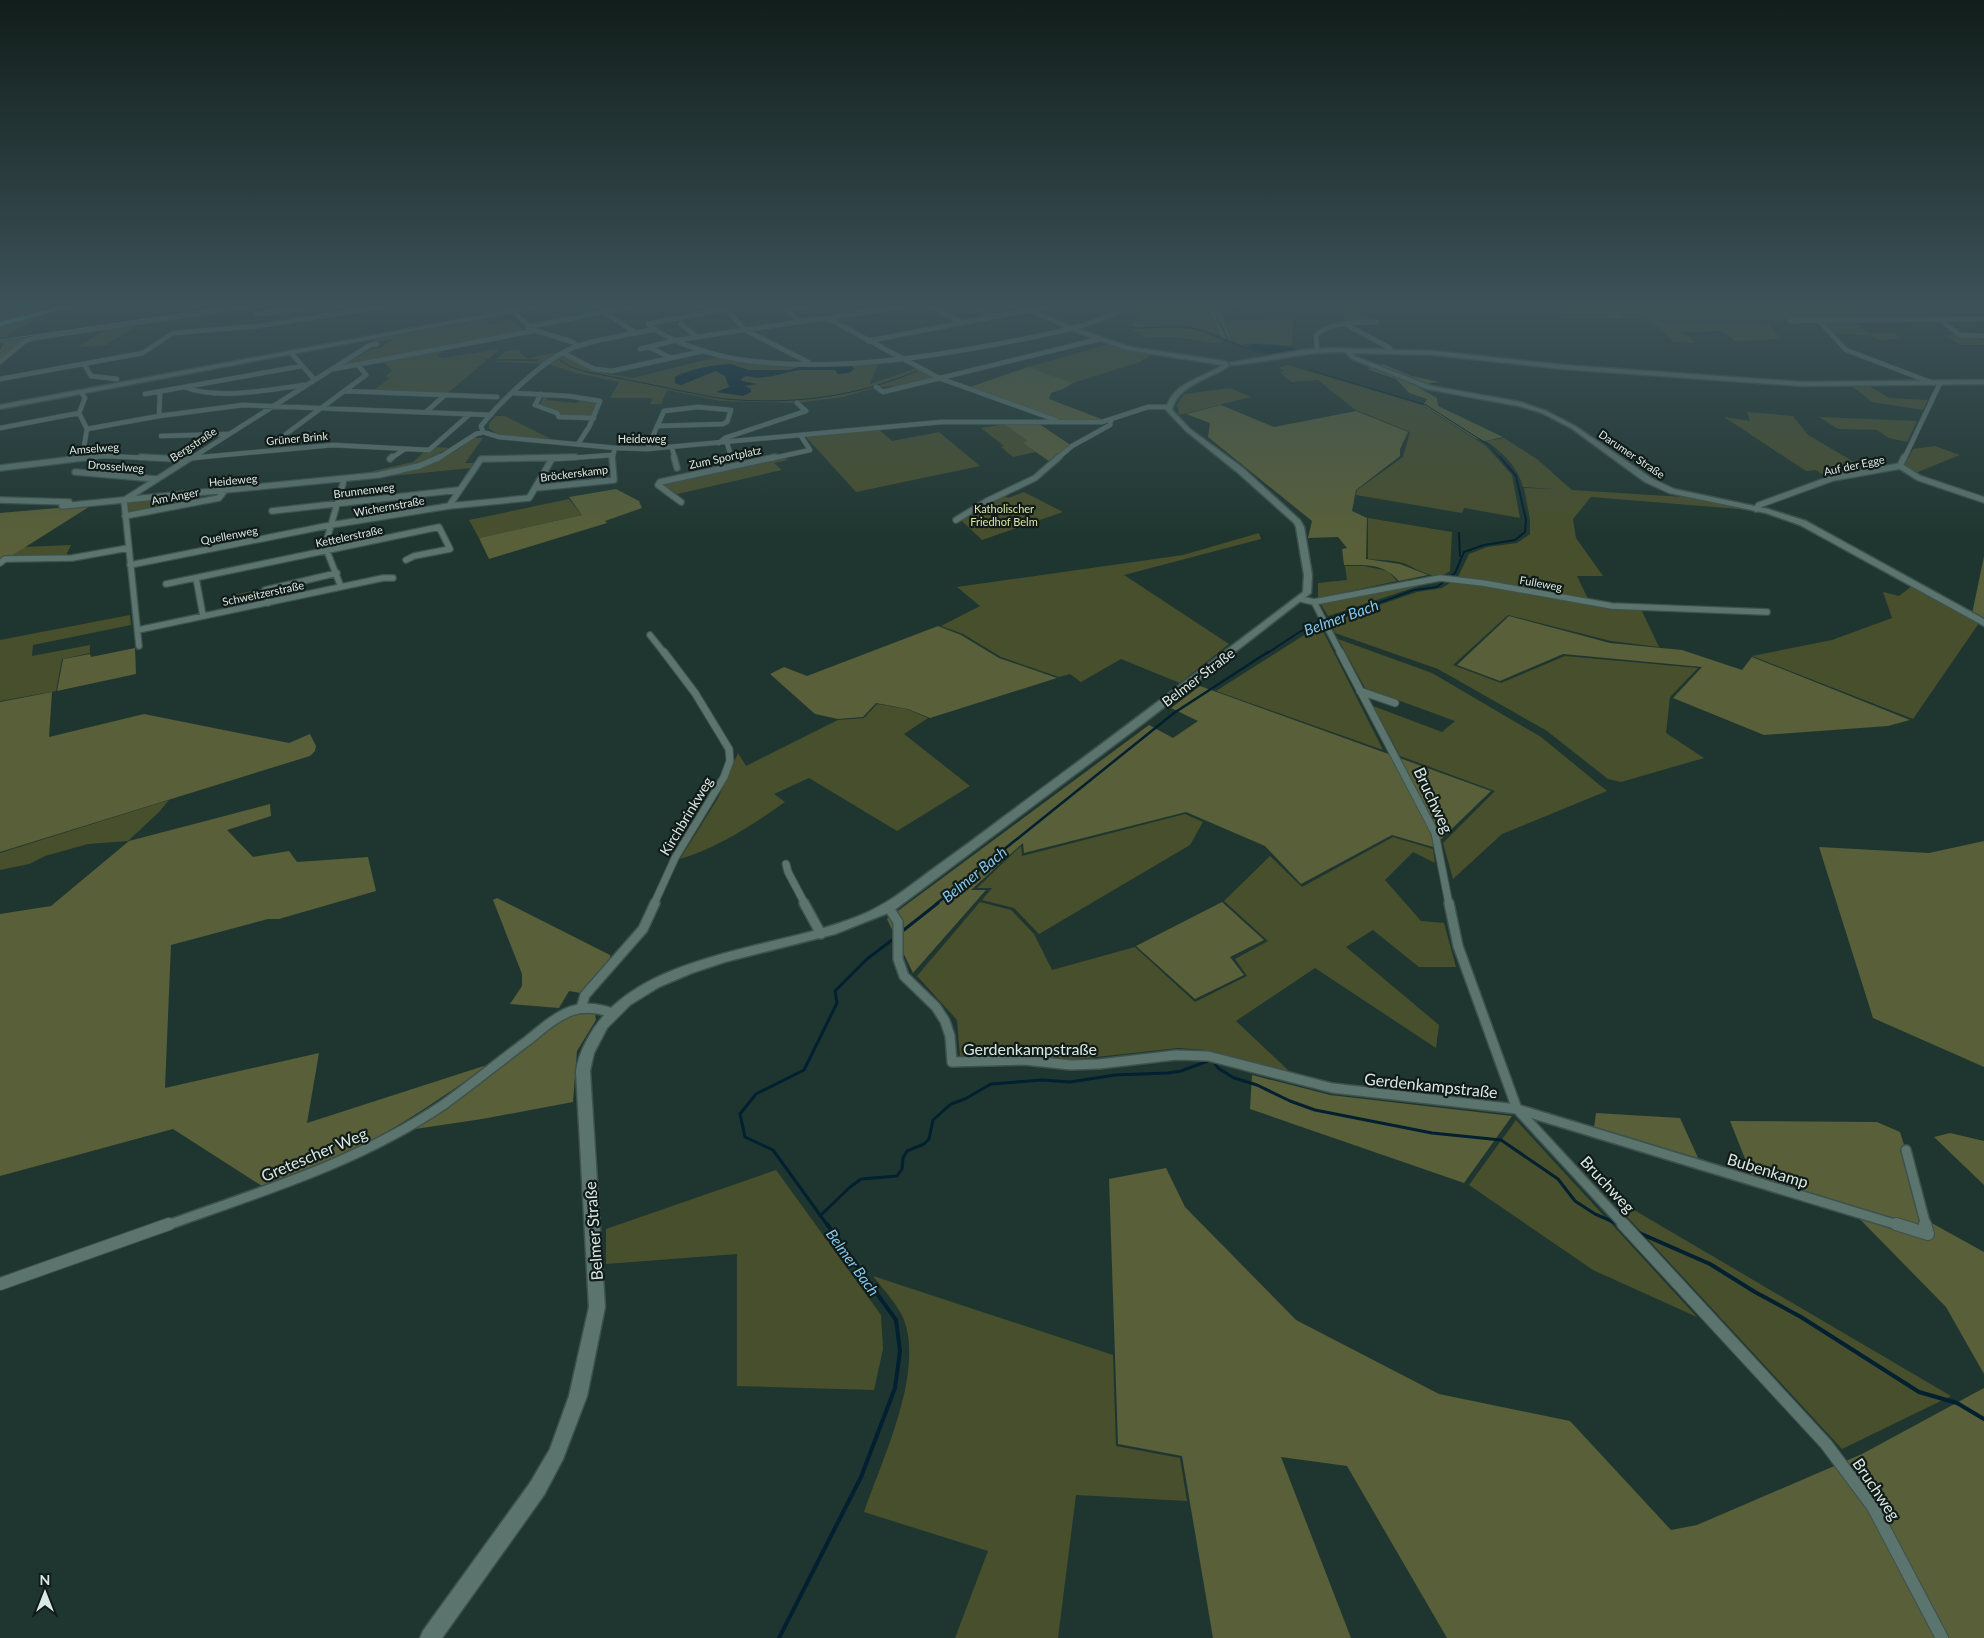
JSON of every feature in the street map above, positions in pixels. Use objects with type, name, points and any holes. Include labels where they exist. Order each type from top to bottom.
[{"type":"street","points":[[0,407],[132,382]]},
{"type":"street","points":[[145,394],[210,382]]},
{"type":"street","name":"Bergstraße","points":[[124,500],[309,382]]},
{"type":"street","points":[[285,437],[286,434],[356,382]]},
{"type":"street","points":[[483,432],[481,426],[525,382]]},
{"type":"street","points":[[876,387],[883,392],[921,382]]},
{"type":"street","points":[[952,382],[1054,418],[1056,422]]},
{"type":"street","points":[[1194,382],[1177,392],[1170,400],[1169,408],[1176,418],[1240,470],[1297,522],[1309,585],[1307,592],[1301,599],[1314,602]]},
{"type":"street","name":"Darumer Straße","points":[[1415,382],[1429,388],[1520,404],[1544,412],[1564,421],[1648,480],[1672,491],[1756,509],[1803,522],[1984,623]]},
{"type":"street","points":[[1780,382],[1802,384],[1963,382]]},
{"type":"street","points":[[1900,466],[1936,383]]},
{"type":"street","points":[[184,387],[190,391],[198,392],[226,392],[306,385]]},
{"type":"street","points":[[344,391],[498,397]]},
{"type":"street","points":[[81,392],[85,398],[79,413],[87,429],[82,458]]},
{"type":"street","points":[[159,416],[160,392]]},
{"type":"street","points":[[514,393],[541,394],[600,401],[594,418],[578,444]]},
{"type":"street","points":[[541,394],[535,405],[557,413],[559,417],[594,418]]},
{"type":"street","points":[[426,412],[445,395]]},
{"type":"street","points":[[719,443],[725,438],[806,411],[797,403]]},
{"type":"street","points":[[87,429],[229,406],[491,415]]},
{"type":"street","name":"Heideweg","points":[[86,504],[378,476],[418,466],[441,457],[471,436],[483,432],[499,437],[616,448],[647,449],[951,422],[1111,420],[1148,407],[1169,408]]},
{"type":"street","points":[[647,449],[657,426],[664,411],[669,409],[721,408],[731,410],[727,422],[723,424],[657,426]]},
{"type":"street","points":[[0,428],[79,413]]},
{"type":"street","name":"Grüner Brink","points":[[191,458],[333,445],[429,450],[470,414]]},
{"type":"street","points":[[956,520],[987,501],[1041,474],[1072,446],[1110,425],[1111,420]]},
{"type":"street","points":[[161,436],[228,434]]},
{"type":"street","name":"Zum Sportplatz","points":[[681,502],[658,484],[660,482],[810,450],[801,436]]},
{"type":"street","points":[[727,443],[731,456]]},
{"type":"street","name":"Bröckerskamp","points":[[536,488],[614,480],[612,454],[616,448]]},
{"type":"street","points":[[672,448],[676,468]]},
{"type":"street","points":[[390,459],[405,449]]},
{"type":"street","points":[[449,506],[458,490],[481,459],[552,459],[612,454]]},
{"type":"street","name":"Amselweg","points":[[0,468],[114,456],[191,458]]},
{"type":"street","points":[[536,488],[552,459]]},
{"type":"street","name":"Auf der Egge","points":[[1756,509],[1759,505],[1833,478],[1900,466],[1916,477],[1968,493],[1984,500]]},
{"type":"street","name":"Drosselweg","points":[[75,472],[156,479]]},
{"type":"street","points":[[341,587],[325,546],[344,480]]},
{"type":"street","name":"Wichernstraße","points":[[331,525],[449,506],[529,498],[536,488]]},
{"type":"street","name":"Am Anger","points":[[125,516],[219,498],[225,490]]},
{"type":"street","name":"Brunnenweg","points":[[272,511],[458,490]]},
{"type":"street","points":[[0,500],[86,504]]},
{"type":"street","points":[[124,500],[139,646]]},
{"type":"street","points":[[62,506],[86,504]]},
{"type":"street","name":"Quellenweg","points":[[130,565],[331,525]]},
{"type":"street","name":"Kettelerstraße","points":[[166,584],[440,527],[450,550],[414,556],[406,560]]},
{"type":"street","points":[[0,563],[6,559],[72,558],[128,548]]},
{"type":"street","points":[[268,603],[265,590],[337,573]]},
{"type":"street","points":[[196,578],[203,616]]},
{"type":"street","name":"Schweitzerstraße","points":[[138,630],[383,578],[393,578]]},
{"type":"street","name":"Fulleweg","points":[[1314,602],[1440,578],[1612,606],[1767,612]]},
{"type":"street","name":"Belmer Straße","points":[[430,1638],[537,1489],[557,1453],[578,1396],[597,1307],[584,1102],[584,1069],[587,1053],[612,1013],[634,995],[673,975],[854,924],[889,908],[1301,599]]},
{"type":"street","name":"Bruchweg","points":[[1314,602],[1435,833],[1458,946],[1517,1109],[1826,1444],[1873,1507],[1942,1638]]},
{"type":"street","name":"Kirchbrinkweg","points":[[581,1008],[585,996],[642,929],[675,858],[724,777],[730,761],[729,749],[695,692],[650,635]]},
{"type":"street","points":[[1360,691],[1395,704]]},
{"type":"street","points":[[786,864],[788,872],[821,934]]},
{"type":"street","name":"Gerdenkampstraße","points":[[889,908],[898,922],[898,959],[904,976],[936,1007],[945,1021],[950,1036],[952,1062],[1024,1060],[1071,1066],[1176,1055],[1208,1056],[1332,1088],[1517,1109]]},
{"type":"street","name":"Gretescher Weg","points":[[0,1284],[277,1187],[355,1154],[398,1132],[442,1106],[560,1016],[581,1008],[601,1009],[612,1013]]},
{"type":"street","name":"Bubenkamp","points":[[1517,1109],[1928,1234],[1906,1150]]},
{"type":"green space","points":[[384,382],[460,382],[445,395],[371,392]]},
{"type":"green space","points":[[619,382],[871,382],[870,384],[920,382],[905,386],[876,387],[844,397],[797,403],[721,401],[667,390],[661,404],[650,404],[653,399],[650,398],[610,398]]},
{"type":"green space","points":[[983,382],[1071,382],[1073,383],[1063,389],[1051,393],[1049,399],[1104,420],[1060,420],[967,388]]},
{"type":"green space","points":[[1321,382],[1346,382],[1422,405],[1486,446],[1512,475],[1520,518],[1464,508],[1462,513],[1356,495],[1357,490],[1403,457],[1410,432],[1354,409]]},
{"type":"green space","points":[[1399,382],[1436,382],[1414,385],[1437,398],[1438,406],[1503,437],[1485,441],[1475,438],[1423,405],[1427,399],[1409,393]]},
{"type":"green space","points":[[1869,386],[1889,398],[1928,400],[1923,410],[1872,402],[1853,387]]},
{"type":"green space","points":[[1230,388],[1251,397],[1179,415],[1177,405],[1184,394]]},
{"type":"green space","points":[[544,396],[551,396],[546,400],[577,403],[582,399],[599,403],[593,416],[561,416],[559,411],[540,405]]},
{"type":"green space","points":[[1221,405],[1274,427],[1356,411],[1408,432],[1400,449],[1400,456],[1356,490],[1352,511],[1367,518],[1366,559],[1400,564],[1428,575],[1399,581],[1381,568],[1367,565],[1344,565],[1342,549],[1347,548],[1338,537],[1308,538],[1312,521],[1208,437],[1210,423],[1186,414]]},
{"type":"green space","points":[[1747,412],[1793,416],[1808,435],[1866,469],[1826,477],[1816,470],[1806,471],[1724,417],[1750,421]]},
{"type":"green space","points":[[496,416],[505,416],[551,439],[518,438],[501,435],[489,428],[489,423]]},
{"type":"green space","points":[[1819,417],[1917,421],[1907,442],[1889,438],[1877,430],[1838,429]]},
{"type":"green space","points":[[1001,422],[1038,423],[1072,446],[1053,464],[1023,443],[1027,441]]},
{"type":"green space","points":[[1004,424],[1028,442],[1023,443],[1036,452],[1013,457],[1001,447],[1004,446],[981,428]]},
{"type":"green space","points":[[878,429],[892,441],[939,432],[980,466],[856,492],[806,437]]},
{"type":"green space","points":[[472,438],[483,438],[465,463],[475,463],[471,468],[382,477],[418,467],[441,458],[452,453]]},
{"type":"green space","points":[[1504,438],[1537,459],[1572,490],[1684,497],[1751,510],[1591,497],[1573,519],[1576,538],[1603,576],[1577,576],[1588,599],[1458,577],[1469,554],[1487,547],[1517,543],[1530,534],[1530,520],[1524,488],[1554,489],[1523,487],[1518,473],[1509,461],[1486,441]]},
{"type":"green space","points":[[1935,446],[1960,455],[1913,474],[1904,466],[1913,449]]},
{"type":"green space","points":[[434,447],[450,448],[414,464],[372,475],[373,471],[413,462],[425,451]]},
{"type":"green space","points":[[782,456],[788,460],[774,463],[782,470],[673,495],[660,484]]},
{"type":"green space","points":[[616,489],[639,501],[642,508],[605,521],[607,523],[489,559],[479,538],[582,515],[569,497]]},
{"type":"green space","name":"Katholischer Friedhof Belm","points":[[1024,492],[1063,512],[982,540],[961,520],[1003,495],[1008,498]]},
{"type":"green space","points":[[164,497],[163,508],[127,514],[126,501]]},
{"type":"green space","points":[[569,499],[582,515],[479,538],[469,520]]},
{"type":"green space","points":[[92,505],[0,563],[0,513]]},
{"type":"green space","points":[[1368,518],[1452,532],[1450,571],[1438,576],[1426,574],[1403,563],[1368,559]]},
{"type":"green space","points":[[1259,533],[1261,539],[1124,575],[1229,644],[1180,683],[1121,659],[1081,682],[1070,674],[1059,677],[1001,657],[963,634],[941,626],[980,606],[957,587],[1183,555]]},
{"type":"green space","points":[[71,545],[65,557],[5,559],[24,547]]},
{"type":"green space","points":[[1984,556],[1984,621],[1972,614]]},
{"type":"green space","points":[[1345,566],[1364,566],[1388,571],[1397,581],[1318,598],[1318,583],[1347,580]]},
{"type":"green space","points":[[1437,580],[1328,616],[1320,603]]},
{"type":"green space","points":[[1453,581],[1612,608],[1640,607],[1659,647],[1611,641],[1508,615],[1453,665],[1501,683],[1565,656],[1698,668],[1670,697],[1666,733],[1704,758],[1621,782],[1608,779],[1547,731],[1438,669],[1335,633],[1330,622],[1417,592],[1442,588]]},
{"type":"green space","points":[[1912,586],[1979,623],[1913,719],[1752,656],[1832,640],[1892,618],[1883,592],[1899,596]]},
{"type":"green space","points":[[261,589],[264,601],[237,607],[234,595]]},
{"type":"green space","points":[[130,615],[131,625],[33,645],[32,656],[90,645],[90,653],[62,659],[56,691],[0,701],[0,640]]},
{"type":"green space","points":[[1509,616],[1610,643],[1682,650],[1742,670],[1752,657],[1910,720],[1888,726],[1764,735],[1673,698],[1702,667],[1563,654],[1500,681],[1457,665]]},
{"type":"green space","points":[[1320,625],[1383,750],[1216,691]]},
{"type":"green space","points":[[938,626],[961,635],[999,658],[1057,678],[930,718],[908,709],[876,703],[863,717],[838,719],[815,714],[770,674],[784,667],[807,676]]},
{"type":"green space","points":[[1338,639],[1432,673],[1541,737],[1607,791],[1502,834],[1453,879],[1443,843],[1495,791],[1400,756],[1373,706],[1442,732],[1455,721],[1365,688]]},
{"type":"green space","points":[[135,648],[136,674],[57,691],[63,659],[90,654],[91,657]]},
{"type":"green space","points":[[1200,686],[1491,791],[1433,847],[1392,835],[1301,884],[1265,846],[1186,812],[1024,853],[1023,843],[971,890],[986,890],[913,973],[887,919],[1149,725],[1173,738],[1198,721],[1171,708]]},
{"type":"green space","points":[[52,692],[49,737],[144,714],[289,743],[310,734],[316,746],[315,751],[310,756],[0,852],[0,702]]},
{"type":"green space","points":[[877,704],[907,709],[928,718],[904,734],[970,786],[897,831],[809,778],[774,794],[785,802],[748,827],[722,842],[680,859],[718,798],[738,753],[746,766],[838,720],[864,718]]},
{"type":"green space","points":[[169,800],[128,841],[88,844],[45,856],[29,864],[0,870],[0,853]]},
{"type":"green space","points":[[270,804],[271,816],[227,830],[253,857],[289,851],[297,862],[368,857],[376,891],[279,919],[268,919],[171,945],[165,1088],[319,1053],[307,1123],[490,1064],[416,1114],[357,1148],[262,1186],[173,1129],[0,1176],[0,914],[51,906],[129,841]]},
{"type":"green space","points":[[1185,814],[1203,822],[1190,845],[1039,934],[1014,908],[982,900],[992,888],[977,888],[1021,846],[1022,856]]},
{"type":"green space","points":[[1393,837],[1433,849],[1435,863],[1413,852],[1385,880],[1421,921],[1444,923],[1456,967],[1419,967],[1373,930],[1346,947],[1439,1025],[1436,1048],[1315,968],[1236,1021],[1290,1072],[1206,1050],[1178,1048],[1069,1060],[1022,1053],[960,1056],[957,1020],[917,976],[980,902],[1011,910],[1034,934],[1052,970],[1135,947],[1195,1002],[1247,976],[1235,959],[1268,941],[1224,901],[1270,856],[1302,887]]},
{"type":"green space","points":[[1984,841],[1984,1067],[1873,1018],[1819,847],[1929,853]]},
{"type":"green space","points":[[497,898],[610,955],[611,962],[581,993],[569,991],[559,1008],[510,1004],[522,986],[522,974],[493,900]]},
{"type":"green space","points":[[1222,902],[1264,940],[1230,957],[1244,975],[1195,999],[1136,946]]},
{"type":"green space","points":[[585,1012],[595,1014],[596,1020],[577,1051],[573,1102],[415,1129],[566,1017]]},
{"type":"green space","points":[[1252,1075],[1330,1095],[1512,1116],[1464,1183],[1250,1109]]},
{"type":"green space","points":[[1596,1113],[1680,1118],[1699,1160],[1594,1128]]},
{"type":"green space","points":[[1516,1120],[1697,1317],[1593,1270],[1469,1185]]},
{"type":"green space","points":[[1730,1121],[1877,1122],[1900,1132],[1928,1221],[1984,1252],[1984,1374],[1946,1307],[1844,1203],[1752,1176]]},
{"type":"green space","points":[[1950,1133],[1984,1141],[1984,1185],[1934,1137]]},
{"type":"green space","points":[[1166,1168],[1185,1207],[1296,1320],[1439,1394],[1570,1421],[1671,1530],[1697,1525],[1862,1454],[1984,1388],[1984,1638],[1447,1638],[1347,1466],[1281,1457],[1351,1638],[1213,1638],[1182,1456],[1118,1444],[1109,1179]]},
{"type":"green space","points":[[776,1170],[881,1315],[883,1349],[874,1390],[737,1386],[737,1254],[606,1264],[606,1229]]},
{"type":"green space","points":[[1620,1209],[1634,1210],[1951,1396],[1842,1449]]},
{"type":"green space","points":[[873,1276],[1113,1355],[1116,1446],[1180,1458],[1187,1501],[1076,1495],[1058,1638],[955,1638],[988,1551],[864,1512],[898,1416],[909,1365],[909,1341],[902,1315]]},
{"type":"water","points":[[675,382],[687,382],[681,385]]},
{"type":"water","points":[[727,382],[757,384],[745,386],[751,389],[751,392],[743,396],[716,392],[729,387]]},
{"type":"waterway","points":[[638,382],[715,398],[751,401],[800,400],[823,397],[847,393],[886,382]]},
{"type":"waterway","name":"Belmer Bach","points":[[1351,382],[1426,405],[1489,445],[1501,459]]},
{"type":"waterway","name":"Belmer Bach","points":[[1266,654],[1301,631],[1414,590],[1437,587],[1455,573],[1464,552],[1484,545],[1515,540],[1525,532],[1526,520],[1516,476],[1500,457]]},
{"type":"waterway","points":[[1459,533],[1460,556]]},
{"type":"waterway","name":"Belmer Bach","points":[[936,904],[1174,713],[1268,652]]},
{"type":"waterway","name":"Belmer Bach","points":[[900,933],[938,903]]},
{"type":"waterway","name":"Belmer Bach","points":[[820,1216],[773,1150],[745,1137],[740,1114],[756,1094],[804,1070],[837,1003],[835,991],[867,959],[896,937]]},
{"type":"waterway","points":[[820,1216],[861,1179],[897,1176],[902,1169],[903,1158],[907,1151],[924,1144],[929,1139],[933,1120],[951,1104],[965,1099],[991,1084],[1042,1080],[1070,1082],[1115,1075],[1168,1073],[1181,1071],[1208,1061]]},
{"type":"waterway","points":[[1213,1061],[1218,1068],[1234,1078],[1257,1085],[1290,1101],[1315,1110],[1432,1133],[1501,1140],[1558,1179],[1575,1201],[1595,1214],[1618,1224]]},
{"type":"waterway","name":"Belmer Bach","points":[[820,1216],[828,1226]]},
{"type":"waterway","name":"Belmer Bach","points":[[779,1638],[861,1477],[895,1388],[900,1351],[896,1320],[827,1224]]},
{"type":"waterway","points":[[1637,1232],[1710,1264],[1755,1292],[1801,1317],[1919,1392],[1957,1403],[1984,1419]]}]
